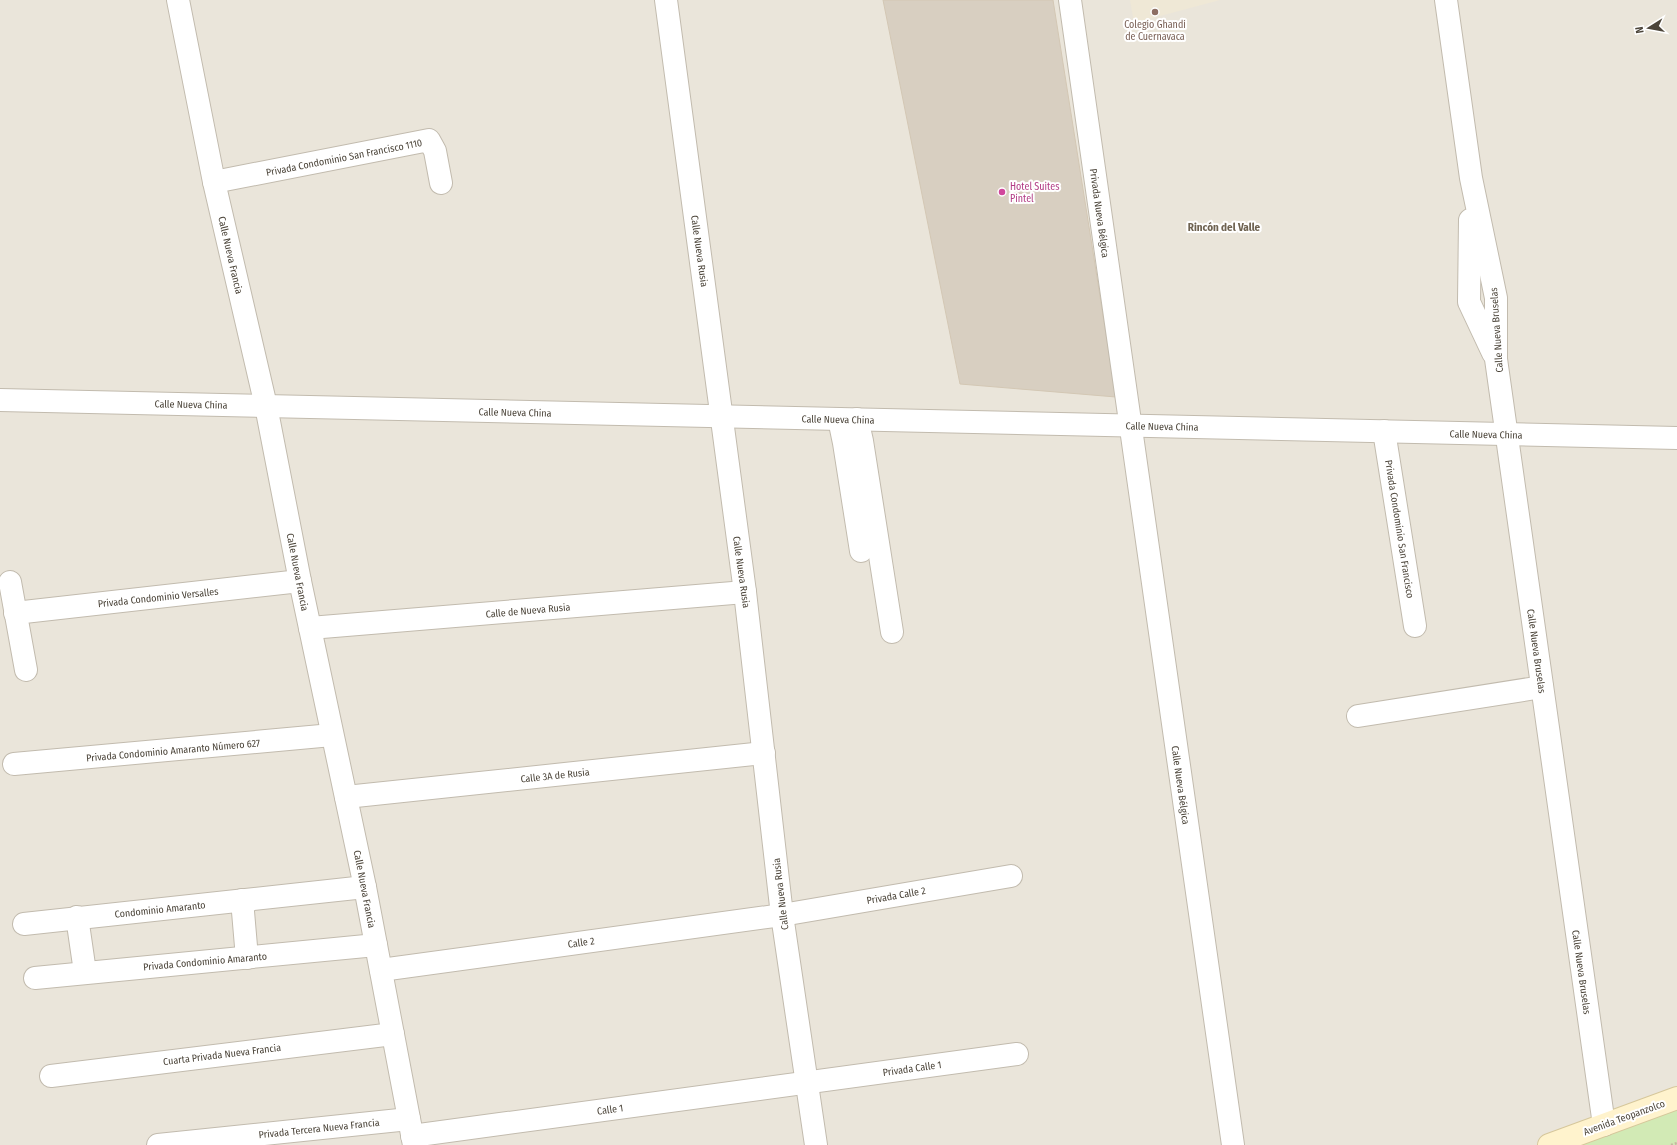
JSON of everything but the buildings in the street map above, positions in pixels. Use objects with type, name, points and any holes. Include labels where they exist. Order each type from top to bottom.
[{"type":"main road","name":"Avenida Teopanzolco","points":[[1549,1145],[1677,1098]]},
{"type":"street","name":"Calle Nueva Francia","points":[[178,0],[214,182],[266,406],[300,581],[365,887],[412,1133]]},
{"type":"street","name":"Calle Nueva Rusia","points":[[666,0],[745,592],[782,914],[816,1145]]},
{"type":"street","name":"Privada Nueva Bélgica","points":[[1070,0],[1129,426]]},
{"type":"street","name":"Calle Nueva Bruselas","points":[[1446,0],[1471,178],[1496,298],[1496,359],[1604,1125]]},
{"type":"street","name":"Privada Condominio San Francisco 1110","points":[[214,182],[430,140],[435,150],[441,183]]},
{"type":"street","name":"Calle Nueva Bruselas","points":[[1471,178],[1469,302],[1496,359]]},
{"type":"street","name":"Calle Nueva China","points":[[0,400],[1677,438]]},
{"type":"street","points":[[848,419],[844,443],[861,550]]},
{"type":"street","points":[[848,419],[862,441],[892,632]]},
{"type":"street","name":"Calle Nueva Bélgica","points":[[1129,426],[1232,1145]]},
{"type":"street","name":"Privada Condominio San Francisco","points":[[1384,432],[1416,626]]},
{"type":"street","name":"Privada Condominio Versalles","points":[[15,613],[300,581]]},
{"type":"street","points":[[10,582],[26,670]]},
{"type":"street","name":"Calle de Nueva Rusia","points":[[310,628],[745,592]]},
{"type":"street","points":[[1358,716],[1542,687]]},
{"type":"street","name":"Privada Condominio Amaranto Número 627","points":[[14,764],[332,735]]},
{"type":"street","name":"Calle 3A de Rusia","points":[[346,797],[764,753]]},
{"type":"street","name":"Privada Calle 2","points":[[782,914],[1011,876]]},
{"type":"street","name":"Condominio Amaranto","points":[[24,924],[77,917],[365,887]]},
{"type":"street","points":[[242,900],[247,958]]},
{"type":"street","name":"Calle 2","points":[[380,970],[782,914]]},
{"type":"street","points":[[77,917],[85,972]]},
{"type":"street","name":"Privada Condominio Amaranto","points":[[35,978],[85,972],[376,946]]},
{"type":"street","name":"Cuarta Privada Nueva Francia","points":[[51,1076],[393,1034]]},
{"type":"street","name":"Privada Calle 1","points":[[807,1082],[1017,1054]]},
{"type":"street","name":"Calle 1","points":[[412,1133],[807,1082]]},
{"type":"street","name":"Privada Tercera Nueva Francia","points":[[158,1145],[412,1133]]},
{"type":"path","points":[[1671,1145],[1677,1143]]},
{"type":"shaded area","points":[[0,0],[1677,0],[1677,1145],[0,1145]]},
{"type":"shaded area","name":"Colegio Ghandi de Cuernavaca","points":[[1130,0],[1220,0],[1134,23]]},
{"type":"green space","points":[[1677,1105],[1677,1145],[1568,1145]]},
{"type":"place","name":"Colegio Ghandi de Cuernavaca","points":[[1155,12]]},
{"type":"place","name":"Hotel Suites Pintel","points":[[1002,192]]},
{"type":"district","name":"Rincón del Valle","points":[[1224,227]]}]
